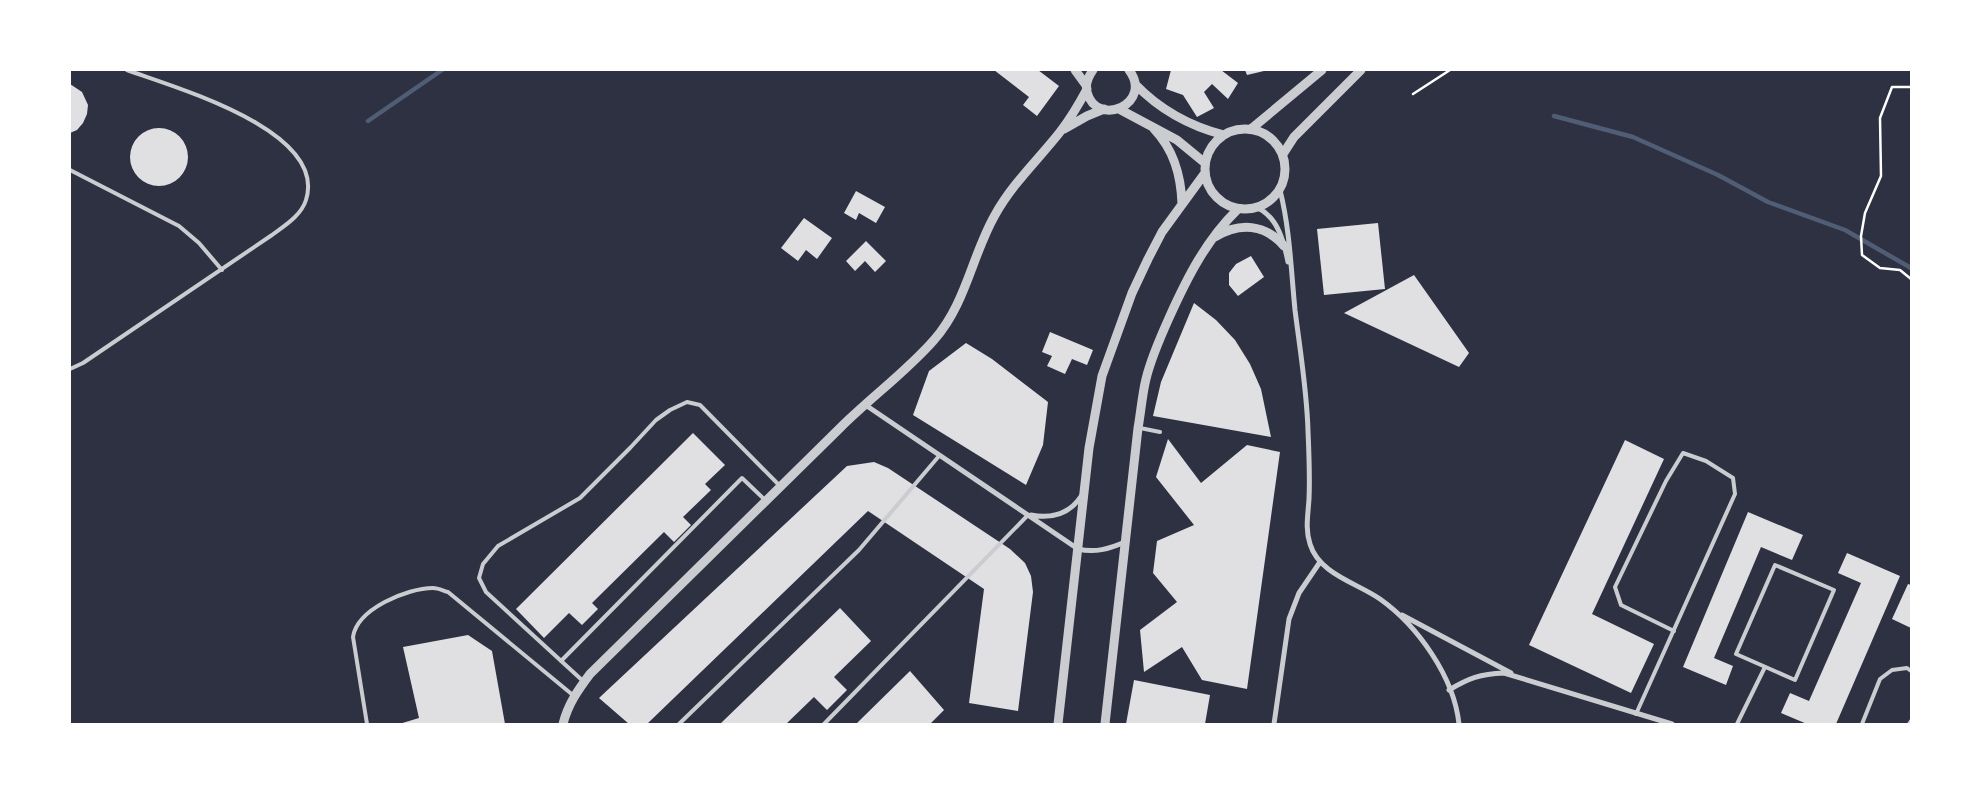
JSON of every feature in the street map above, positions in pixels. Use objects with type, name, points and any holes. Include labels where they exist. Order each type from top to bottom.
[{"type":"street","points":[[1075,70],[1086,87],[1091,100],[1104,110]]},
{"type":"street","points":[[563,724],[574,696],[584,682],[864,404],[936,339],[962,294],[995,214],[1007,195],[1060,132],[1086,87],[1093,70]]},
{"type":"street","points":[[1129,70],[1135,84],[1149,99],[1196,126],[1224,134]]},
{"type":"street","points":[[1251,129],[1322,70]]},
{"type":"street","points":[[1283,154],[1294,137],[1361,70]]},
{"type":"street","points":[[1119,109],[1131,99],[1135,84]]},
{"type":"street","points":[[1060,132],[1087,116],[1104,110],[1119,109],[1148,123],[1185,146],[1205,163]]},
{"type":"street","points":[[1148,123],[1172,154],[1180,180],[1182,204]]},
{"type":"street","points":[[1251,129],[1268,136],[1277,144],[1283,154],[1286,171],[1280,190],[1271,200],[1258,208],[1248,210],[1228,206],[1216,198],[1208,185],[1205,163],[1213,145],[1224,134],[1237,130],[1251,129]]},
{"type":"street","points":[[1058,724],[1084,490],[1096,404],[1107,361],[1132,293],[1162,232],[1205,173]]},
{"type":"street","points":[[1280,190],[1287,224],[1308,428],[1309,498],[1306,526],[1310,546],[1320,562],[1337,575],[1379,599],[1393,610],[1431,651],[1449,690],[1459,724]]},
{"type":"street","points":[[1258,208],[1267,213],[1275,223],[1284,246],[1291,275]]},
{"type":"street","points":[[1105,724],[1138,428],[1146,379],[1152,358],[1179,296],[1207,244],[1238,209]]},
{"type":"street","points":[[1207,244],[1228,230],[1250,227],[1271,233],[1284,246]]},
{"type":"street","points":[[864,404],[1078,549],[1087,551],[1103,550],[1126,542]]},
{"type":"street","points":[[1028,514],[1048,517],[1062,513],[1075,504],[1084,490]]},
{"type":"street","points":[[1274,724],[1289,619],[1299,593],[1320,562]]},
{"type":"street","points":[[1393,610],[1521,678]]},
{"type":"street","points":[[1449,690],[1468,679],[1484,674],[1504,673],[1672,724]]},
{"type":"lane","points":[[70,369],[83,363],[222,270],[295,218],[306,201],[308,176],[297,157],[266,128],[243,115],[190,92],[127,70]]},
{"type":"lane","points":[[70,170],[179,226],[199,243],[222,270]]},
{"type":"lane","points":[[584,682],[486,592],[479,578],[483,564],[498,546],[580,498],[656,420],[670,410],[687,402],[700,405],[780,486]]},
{"type":"lane","points":[[1138,428],[1160,432]]},
{"type":"lane","points":[[1636,714],[1674,631],[1735,494],[1733,478],[1706,461],[1684,453],[1666,481],[1616,588],[1621,605],[1674,631]]},
{"type":"lane","points":[[679,724],[859,550],[939,456]]},
{"type":"lane","points":[[561,661],[742,478],[766,501]]},
{"type":"lane","points":[[824,724],[1028,514]]},
{"type":"lane","points":[[1775,565],[1834,590],[1795,680],[1765,666],[1736,654],[1775,565]]},
{"type":"lane","points":[[367,724],[353,637],[354,628],[366,614],[386,602],[412,592],[434,588],[448,592],[574,696]]},
{"type":"lane","points":[[1737,724],[1765,666]]},
{"type":"lane","points":[[1862,724],[1880,679],[1892,670],[1907,668],[1911,670]]},
{"type":"path","points":[[1413,94],[1450,70]]},
{"type":"path","points":[[1911,87],[1892,88],[1880,118],[1881,176],[1865,213],[1861,236],[1862,255],[1880,268],[1900,270],[1911,279]]},
{"type":"building","points":[[994,70],[1038,70],[1059,86],[1037,116],[1023,105],[1029,97]]},
{"type":"building","points":[[1171,70],[1221,70],[1238,83],[1228,99],[1212,84],[1204,92],[1214,108],[1197,117],[1183,95],[1166,89]]},
{"type":"building","points":[[1245,70],[1264,70],[1264,71],[1247,75]]},
{"type":"building","points":[[70,84],[82,92],[88,105],[83,123],[77,130],[70,133]]},
{"type":"building","points":[[159,128],[175,133],[183,141],[188,157],[183,173],[175,181],[159,186],[143,181],[135,173],[130,157],[135,141],[143,133]]},
{"type":"building","points":[[856,191],[885,207],[876,223],[859,213],[856,220],[844,213]]},
{"type":"building","points":[[804,218],[832,238],[817,259],[806,250],[798,261],[781,248]]},
{"type":"building","points":[[1378,223],[1385,289],[1324,295],[1317,229]]},
{"type":"building","points":[[866,241],[886,261],[875,272],[865,261],[855,271],[846,261]]},
{"type":"building","points":[[1251,256],[1264,277],[1238,296],[1229,285],[1229,273],[1236,264]]},
{"type":"building","points":[[1414,275],[1469,353],[1459,367],[1344,313]]},
{"type":"building","points":[[1194,303],[1216,320],[1235,340],[1250,364],[1261,389],[1271,437],[1153,416],[1161,382]]},
{"type":"building","points":[[1050,332],[1093,350],[1087,365],[1072,359],[1065,374],[1047,366],[1052,356],[1042,352]]},
{"type":"building","points":[[966,343],[992,359],[1048,402],[1043,445],[1026,485],[913,415],[929,371]]},
{"type":"building","points":[[693,433],[725,465],[705,484],[711,490],[683,517],[691,525],[674,542],[664,532],[592,603],[598,609],[582,625],[569,613],[544,638],[516,609]]},
{"type":"building","points":[[1168,439],[1201,483],[1247,445],[1280,452],[1247,689],[1202,680],[1182,647],[1144,672],[1140,630],[1177,602],[1153,573],[1157,541],[1194,525],[1156,477]]},
{"type":"building","points":[[1625,440],[1664,459],[1592,614],[1654,644],[1631,693],[1529,645]]},
{"type":"building","points":[[874,462],[888,468],[1010,549],[1025,563],[1031,576],[1033,592],[1018,711],[969,703],[984,589],[868,511],[647,724],[629,724],[599,698],[847,466]]},
{"type":"building","points":[[1748,512],[1803,535],[1792,560],[1761,547],[1714,658],[1733,666],[1726,685],[1683,667]]},
{"type":"building","points":[[1847,553],[1900,576],[1836,724],[1807,724],[1781,713],[1790,693],[1809,701],[1861,583],[1838,573]]},
{"type":"building","points":[[1908,584],[1911,585],[1911,628],[1892,619]]},
{"type":"building","points":[[840,608],[871,641],[834,677],[847,690],[827,710],[814,697],[786,724],[720,724]]},
{"type":"building","points":[[468,635],[492,651],[505,724],[399,724],[419,718],[403,647]]},
{"type":"building","points":[[910,671],[944,710],[930,724],[856,724]]},
{"type":"building","points":[[1134,680],[1210,695],[1205,724],[1126,724]]},
{"type":"waterway","points":[[368,121],[442,70]]},
{"type":"waterway","points":[[1554,116],[1633,137],[1718,175],[1768,202],[1845,230],[1911,268]]}]
